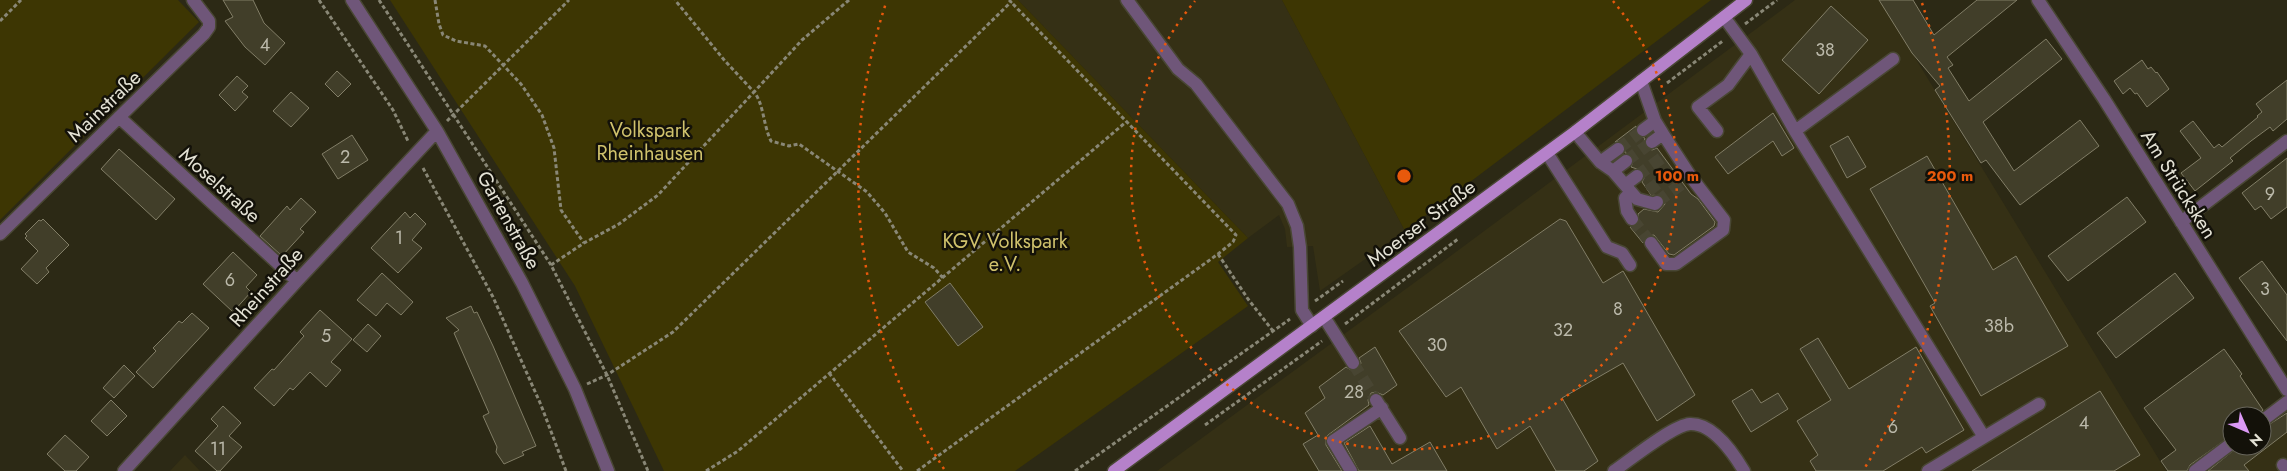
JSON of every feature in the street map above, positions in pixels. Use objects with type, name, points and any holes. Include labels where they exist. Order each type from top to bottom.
[{"type":"main road","name":"Moerser Straße","points":[[1114,471],[1575,132],[1746,0]]},
{"type":"street","name":"Mainstraße","points":[[0,234],[204,34],[209,27],[209,21],[206,14],[192,0]]},
{"type":"street","name":"Gartenstraße","points":[[352,0],[438,130],[522,283],[575,389],[608,471]]},
{"type":"street","points":[[1127,0],[1178,69],[1196,84],[1288,204],[1297,226],[1300,247],[1302,310],[1312,326]]},
{"type":"street","name":"Am Strücksken","points":[[2038,0],[2104,99],[2287,390]]},
{"type":"street","points":[[1724,17],[1751,54],[1795,131],[1984,437]]},
{"type":"street","points":[[1717,131],[1698,107],[1728,85],[1751,54]]},
{"type":"street","points":[[1795,131],[1893,59]]},
{"type":"street","points":[[1641,81],[1668,153],[1687,180],[1702,192],[1724,220],[1723,230],[1676,264],[1666,264],[1651,243]]},
{"type":"street","name":"Moselstraße","points":[[119,117],[296,280]]},
{"type":"street","points":[[1643,130],[1655,122]]},
{"type":"street","name":"Rheinstraße","points":[[124,471],[296,280],[438,130]]},
{"type":"street","points":[[1575,132],[1600,162],[1613,171],[1631,192],[1655,204],[1657,202]]},
{"type":"street","points":[[1652,142],[1662,134]]},
{"type":"street","points":[[2181,222],[2287,141]]},
{"type":"street","points":[[1600,162],[1618,149]]},
{"type":"street","points":[[1546,152],[1607,247],[1622,253],[1630,266]]},
{"type":"street","points":[[1613,171],[1626,161]]},
{"type":"street","points":[[1632,218],[1627,211],[1625,198],[1631,192],[1638,176]]},
{"type":"street","points":[[1631,192],[1648,190]]},
{"type":"street","points":[[1324,317],[1353,363]]},
{"type":"street","points":[[2272,413],[2287,402]]},
{"type":"street","points":[[1351,471],[1333,441],[1379,404],[1400,438]]},
{"type":"street","points":[[1928,471],[2039,404]]},
{"type":"street","points":[[1614,471],[1670,432],[1690,424],[1708,430],[1722,440],[1744,471]]},
{"type":"street","points":[[2194,471],[2222,450]]},
{"type":"path","points":[[0,21],[21,0]]},
{"type":"path","points":[[319,0],[393,110],[493,297],[541,406],[566,471]]},
{"type":"path","points":[[379,0],[551,265],[607,375],[648,471]]},
{"type":"path","points":[[435,0],[438,24],[443,35],[456,41],[485,46],[521,84],[542,115],[554,148],[561,210],[584,243]]},
{"type":"path","points":[[438,130],[569,0]]},
{"type":"path","points":[[675,0],[760,100],[764,123],[771,141],[789,146],[799,144],[867,192],[885,213],[908,252],[934,268],[943,278]]},
{"type":"path","points":[[551,265],[584,243],[619,224],[658,195],[802,40],[849,0]]},
{"type":"path","points":[[575,389],[607,375],[673,332],[1010,1],[1236,235],[1233,242],[1218,254],[917,471]]},
{"type":"path","points":[[706,471],[738,451],[1126,122]]},
{"type":"path","points":[[1218,254],[1248,300],[1273,332]]},
{"type":"path","points":[[1075,471],[1348,278]]},
{"type":"path","points":[[829,373],[903,471]]},
{"type":"shaded area","points":[[1018,0],[1282,0],[1405,231],[1320,291],[1313,246],[1287,247],[1285,229],[1279,215],[1248,238]]},
{"type":"shaded area","points":[[1795,0],[1880,0],[2166,471],[1157,471],[1429,272]]},
{"type":"shaded area","points":[[2287,432],[2287,471],[2237,471],[2256,456],[2272,456],[2272,444]]},
{"type":"shaded area","points":[[185,455],[200,471],[170,471]]},
{"type":"green space","points":[[0,0],[178,0],[199,22],[0,220]]},
{"type":"green space","name":"KGV Volkspark e.V.","points":[[390,0],[1018,0],[1248,238],[1218,262],[1248,306],[1015,471],[664,471],[575,286]]},
{"type":"green space","points":[[1282,0],[1711,0],[1405,231]]},
{"type":"building","points":[[223,0],[253,0],[264,23],[285,43],[265,65],[245,47],[225,21],[233,17]]},
{"type":"building","points":[[1879,0],[1913,0],[1934,35],[1977,0],[2017,0],[1947,57],[1953,65],[1948,68],[1969,101],[2046,39],[2062,59],[1983,122],[2014,171],[2080,120],[2099,146],[2020,205],[1986,160],[1981,163],[1935,90],[1940,86],[1912,53]]},
{"type":"building","points":[[1831,6],[1868,40],[1819,94],[1782,60]]},
{"type":"building","points":[[2142,60],[2148,69],[2151,67],[2157,72],[2169,89],[2147,107],[2137,93],[2135,94],[2130,88],[2123,94],[2114,81]]},
{"type":"building","points":[[337,71],[351,84],[338,97],[325,84]]},
{"type":"building","points":[[237,76],[248,86],[242,92],[248,97],[235,111],[219,95]]},
{"type":"building","points":[[2287,80],[2287,119],[2273,131],[2270,127],[2251,141],[2230,158],[2233,161],[2195,191],[2181,173],[2201,158],[2180,131],[2193,121],[2214,148],[2219,144],[2222,147],[2262,112],[2256,104]]},
{"type":"building","points":[[291,92],[309,108],[291,127],[273,111]]},
{"type":"building","points":[[1773,113],[1794,148],[1782,156],[1773,141],[1728,174],[1715,157]]},
{"type":"building","points":[[1636,126],[1637,135],[1645,138],[1646,147],[1652,150],[1657,148],[1691,194],[1698,199],[1715,222],[1714,226],[1674,255],[1669,254],[1654,235],[1647,236],[1643,243],[1630,227],[1639,223],[1638,214],[1644,209],[1658,212],[1665,204],[1662,196],[1651,195],[1642,182],[1645,176],[1643,171],[1631,167],[1634,159],[1630,154],[1625,153],[1624,144],[1621,141],[1615,142]]},
{"type":"building","points":[[352,135],[368,160],[338,179],[322,154]]},
{"type":"building","points":[[1848,136],[1866,167],[1847,178],[1830,146]]},
{"type":"building","points":[[119,149],[175,199],[156,220],[101,169]]},
{"type":"building","points":[[1927,156],[1993,270],[2016,256],[2068,346],[1981,396],[1930,306],[1935,303],[1870,189]]},
{"type":"building","points":[[2287,158],[2287,207],[2271,219],[2261,206],[2255,210],[2242,193]]},
{"type":"building","points":[[2127,197],[2146,222],[2068,281],[2048,256]]},
{"type":"building","points":[[301,198],[316,212],[300,229],[304,232],[282,256],[260,236],[287,206],[290,210]]},
{"type":"building","points":[[405,212],[410,218],[415,213],[426,224],[412,240],[422,248],[398,273],[371,248]]},
{"type":"building","points":[[43,219],[69,245],[46,268],[49,272],[37,284],[21,269],[38,251],[25,238],[27,236],[25,234],[39,220]]},
{"type":"building","points":[[1560,219],[1566,221],[1603,283],[1623,271],[1695,395],[1657,421],[1623,363],[1562,398],[1598,461],[1584,471],[1556,471],[1530,426],[1497,449],[1461,387],[1446,397],[1399,331]]},
{"type":"building","points":[[233,252],[257,275],[246,287],[251,292],[233,312],[203,284]]},
{"type":"building","points":[[2262,261],[2287,295],[2287,341],[2239,278]]},
{"type":"building","points":[[382,273],[413,302],[401,315],[387,303],[376,316],[357,300]]},
{"type":"building","points":[[2175,273],[2194,298],[2116,358],[2097,333]]},
{"type":"building","points":[[950,283],[983,327],[958,346],[925,302]]},
{"type":"building","points":[[471,306],[474,313],[477,312],[493,346],[536,446],[522,452],[524,455],[504,464],[496,452],[497,447],[483,416],[489,413],[454,333],[459,330],[446,318]]},
{"type":"building","points":[[320,310],[352,339],[331,362],[341,370],[326,387],[310,372],[293,390],[290,388],[274,406],[254,388],[272,369],[274,370],[304,336],[300,332]]},
{"type":"building","points":[[192,313],[209,328],[153,388],[136,372],[156,351],[153,348],[179,321],[182,323]]},
{"type":"building","points":[[368,324],[381,336],[367,352],[353,340]]},
{"type":"building","points":[[1818,338],[1849,389],[1916,347],[1964,430],[1926,453],[1922,447],[1883,471],[1816,471],[1810,461],[1818,455],[1797,421],[1831,400],[1800,349]]},
{"type":"building","points":[[1375,347],[1397,385],[1383,395],[1376,392],[1371,393],[1368,400],[1369,405],[1328,435],[1326,445],[1342,471],[1319,471],[1303,444],[1318,435],[1305,413],[1325,398],[1319,387],[1346,367],[1353,371],[1358,370],[1361,363],[1359,358]]},
{"type":"building","points":[[2224,349],[2242,374],[2240,376],[2260,406],[2222,406],[2222,442],[2190,465],[2187,471],[2168,471],[2161,461],[2176,450],[2144,408]]},
{"type":"building","points":[[124,365],[135,376],[114,398],[103,388]]},
{"type":"building","points":[[1752,389],[1761,403],[1778,393],[1788,409],[1751,432],[1732,401]]},
{"type":"building","points":[[2100,391],[2140,455],[2114,471],[1972,471]]},
{"type":"building","points":[[111,400],[127,416],[107,436],[91,421]]},
{"type":"building","points":[[223,406],[241,423],[229,436],[242,447],[220,471],[217,471],[195,451],[218,426],[211,419]]},
{"type":"building","points":[[2287,413],[2287,432],[2272,444],[2272,423]]},
{"type":"building","points":[[1370,426],[1392,464],[1430,442],[1447,471],[1359,471],[1344,443]]},
{"type":"building","points":[[65,435],[89,457],[76,471],[65,471],[47,454]]},
{"type":"building","points":[[2227,456],[2256,456],[2244,465],[2249,471],[2208,471]]},
{"type":"tunnel","points":[[1618,149],[1643,130]]},
{"type":"tunnel","points":[[1626,161],[1652,142]]},
{"type":"tunnel","points":[[1637,176],[1663,157]]},
{"type":"tunnel","points":[[1648,191],[1674,171]]},
{"type":"tunnel","points":[[1657,202],[1683,183]]},
{"type":"tunnel","points":[[1632,219],[1651,243]]},
{"type":"tunnel","points":[[1353,363],[1376,400]]},
{"type":"park label","name":"Volkspark Rheinhausen","points":[[650,142]]}]
